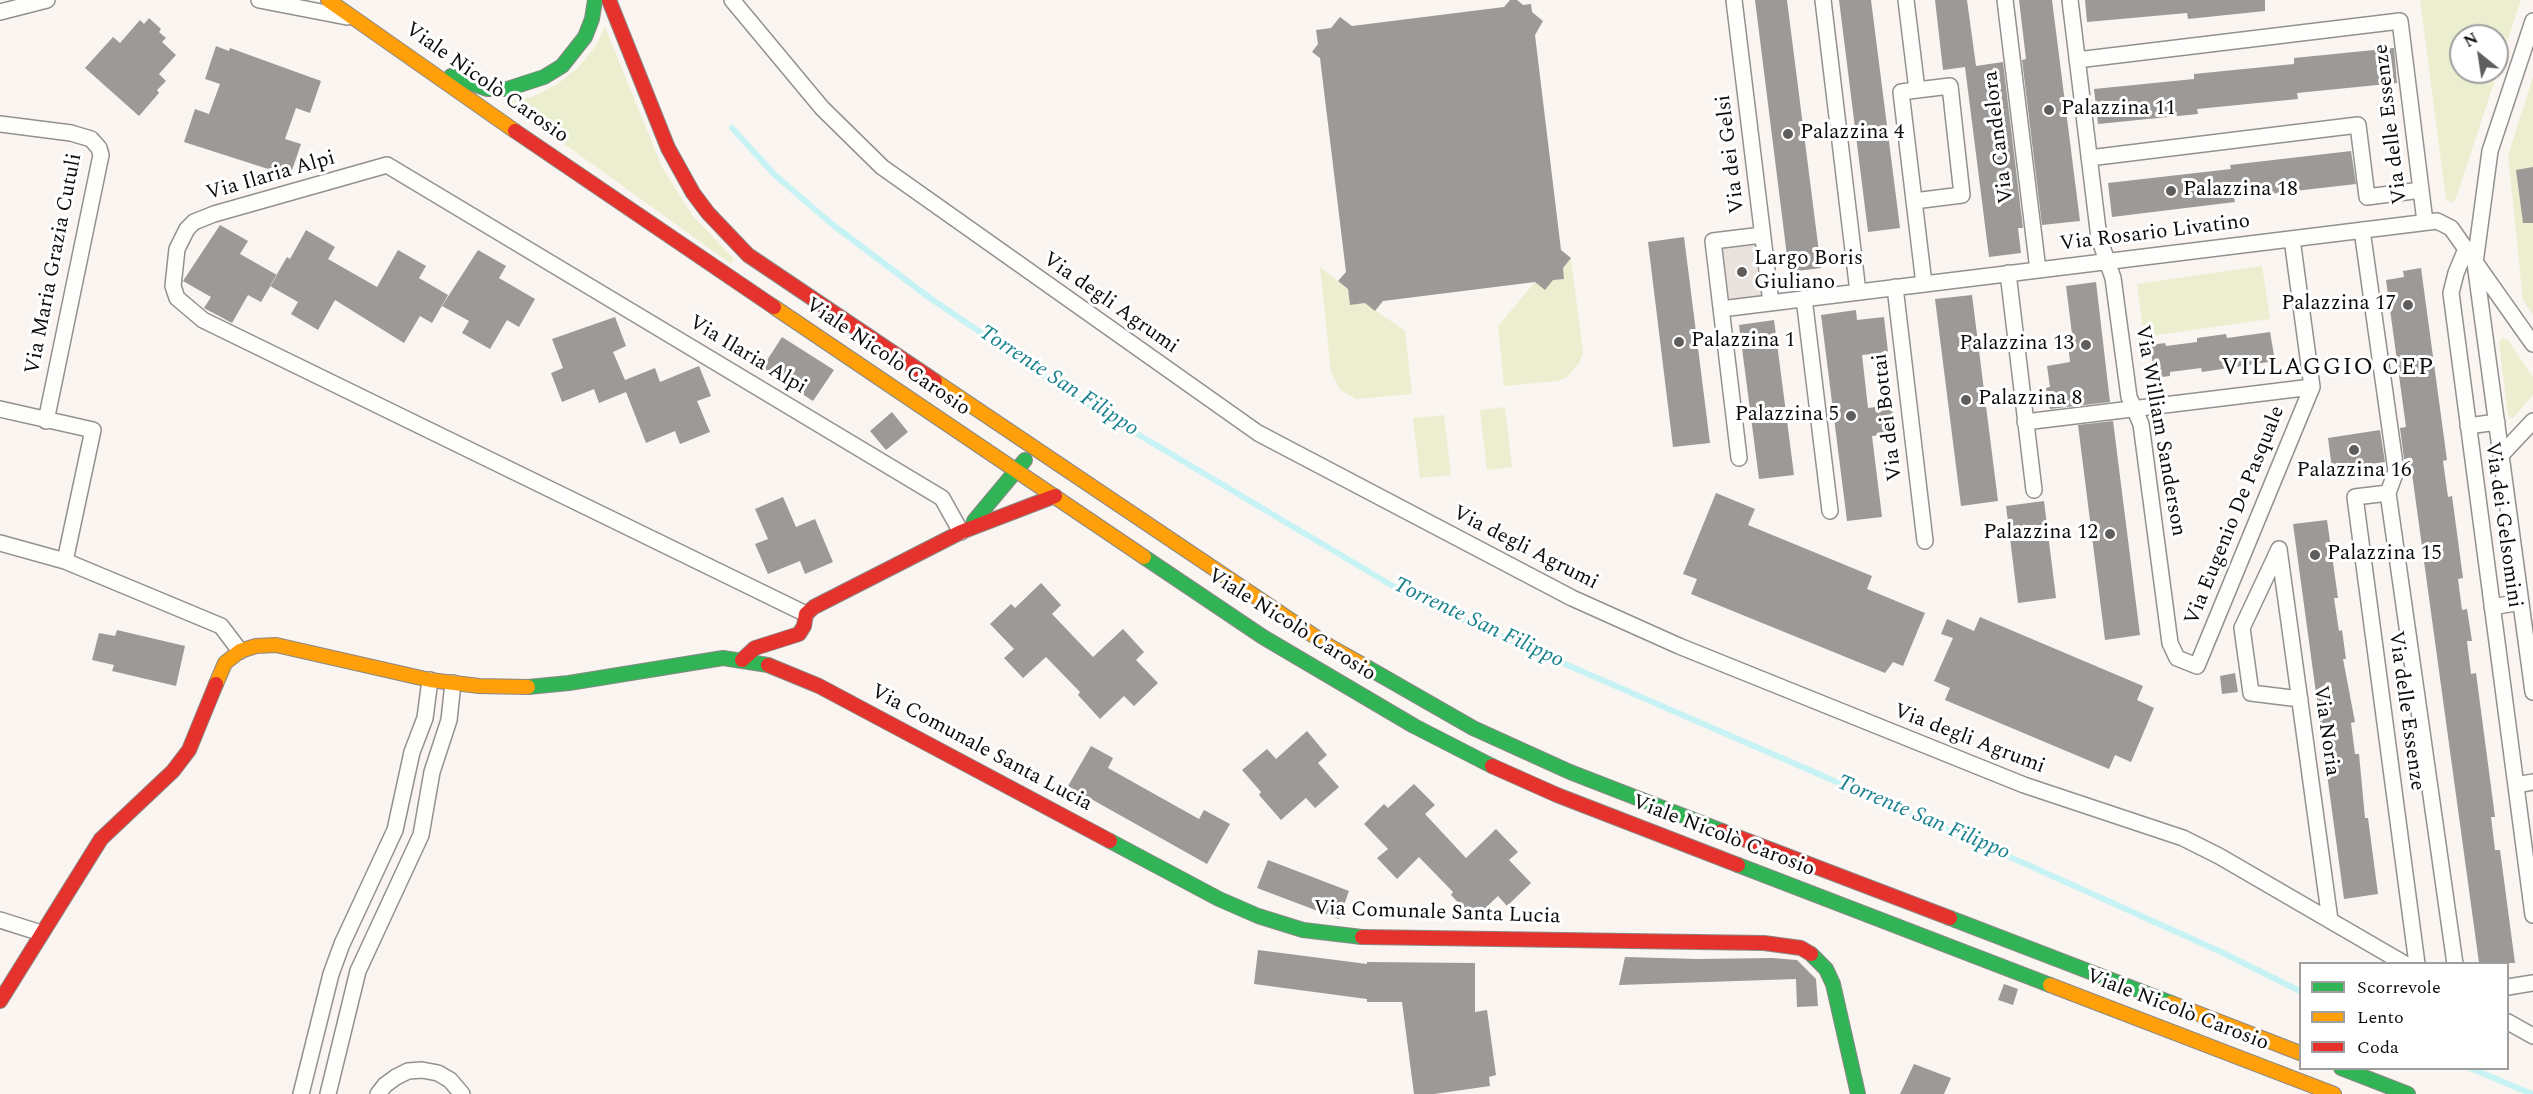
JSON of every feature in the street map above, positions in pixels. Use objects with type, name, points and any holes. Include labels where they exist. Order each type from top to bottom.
[{"type":"main road","name":"Viale Nicolò Carosio","points":[[328,0],[576,174],[1263,637],[1314,669],[1432,736],[1557,795],[2334,1094]]},
{"type":"main road","points":[[425,67],[487,88],[507,89],[525,85],[562,66],[575,51],[592,19],[595,0]]},
{"type":"main road","name":"Viale Nicolò Carosio","points":[[609,0],[668,148],[693,193],[725,233],[769,271],[1299,628],[1473,728],[1581,776],[2299,1052]]},
{"type":"main road","points":[[967,530],[1033,449]]},
{"type":"main road","points":[[742,660],[755,648],[799,634],[804,626],[806,614],[814,607],[967,530],[1055,496]]},
{"type":"main road","name":"Via Comunale Santa Lucia","points":[[240,651],[256,646],[276,645],[430,680],[479,687],[537,687],[723,658],[742,660],[771,666],[819,686],[1237,908],[1303,930],[1363,937],[1764,943],[1801,948],[1814,956],[1826,969],[1833,984],[1858,1094]]},
{"type":"main road","points":[[0,1001],[101,839],[166,778],[189,750],[220,671],[225,663],[240,651]]},
{"type":"main road","points":[[2347,1070],[2408,1094]]},
{"type":"street","points":[[0,12],[47,0]]},
{"type":"street","points":[[259,0],[356,18]]},
{"type":"street","name":"Via degli Agrumi","points":[[732,0],[822,108],[882,167],[1258,433],[1572,598],[1679,646],[2024,785],[2183,838],[2219,856],[2403,962]]},
{"type":"street","name":"Via dei Gelsi","points":[[1734,0],[1770,303]]},
{"type":"street","points":[[1823,0],[1858,292]]},
{"type":"street","points":[[1906,0],[1917,90]]},
{"type":"street","name":"Via Candelora","points":[[2005,0],[2037,270]]},
{"type":"street","name":"Via William Sanderson","points":[[2070,0],[2099,238],[2113,278],[2129,397],[2141,424],[2170,643],[2177,658],[2197,666]]},
{"type":"street","name":"Via delle Essenze","points":[[2077,60],[2400,21],[2425,222]]},
{"type":"street","name":"Via dei Gelsomini","points":[[2533,21],[2490,151],[2475,263],[2533,692]]},
{"type":"street","points":[[1914,201],[1962,195],[1950,86],[1901,92],[1914,201],[1924,284]]},
{"type":"street","name":"Via Maria Grazia Cutuli","points":[[0,124],[71,133],[92,140],[99,148],[101,156],[46,421]]},
{"type":"street","points":[[2089,158],[2358,125],[2367,197],[2421,190]]},
{"type":"street","name":"Via Ilaria Alpi","points":[[806,614],[203,321],[177,298],[173,286],[177,249],[187,229],[194,222],[214,214],[387,165],[942,498],[967,530]]},
{"type":"street","name":"Via Rosario Livatino","points":[[1722,309],[2437,221],[2451,228],[2533,344]]},
{"type":"street","name":"Via delle Essenze","points":[[2362,230],[2396,471],[2388,493],[2455,962]]},
{"type":"street","points":[[1739,458],[1713,241],[1762,235]]},
{"type":"street","points":[[2025,422],[2312,387],[2292,239]]},
{"type":"street","name":"Via dei Gelsomini","points":[[2466,249],[2451,293],[2533,915]]},
{"type":"street","points":[[2008,273],[2034,490]]},
{"type":"street","name":"Via dei Bottai","points":[[1895,287],[1925,541]]},
{"type":"street","points":[[1804,298],[1830,511]]},
{"type":"street","name":"Via Eugenio De Pasquale","points":[[2197,666],[2312,387]]},
{"type":"street","points":[[0,409],[93,430],[65,561]]},
{"type":"street","points":[[2468,426],[2497,422]]},
{"type":"street","points":[[2501,455],[2533,422]]},
{"type":"street","name":"Via delle Essenze","points":[[2388,493],[2355,497],[2417,962]]},
{"type":"street","points":[[0,543],[65,561],[168,606],[221,626],[240,651]]},
{"type":"street","name":"Via Noria","points":[[2300,699],[2251,693],[2242,628],[2279,549],[2300,699],[2330,920]]},
{"type":"street","points":[[2492,607],[2521,602]]},
{"type":"street","points":[[301,1094],[331,974],[342,944],[394,830],[412,752],[425,718],[430,680]]},
{"type":"street","points":[[328,1094],[358,971],[421,835],[432,772],[449,720],[453,683]]},
{"type":"street","points":[[2516,785],[2533,782]]},
{"type":"street","points":[[0,920],[41,933]]},
{"type":"street","points":[[2509,987],[2533,983]]},
{"type":"street","points":[[2509,1023],[2533,1036]]},
{"type":"street","points":[[378,1094],[396,1077],[408,1071],[422,1070],[438,1073],[450,1080],[462,1094]]},
{"type":"green space","points":[[2420,0],[2521,0],[2509,37],[2509,24],[2449,24],[2449,84],[2493,84],[2456,198],[2452,203],[2446,199]]},
{"type":"green space","points":[[605,27],[662,167],[692,215],[734,259],[731,264],[506,102],[532,97],[556,85],[578,68],[595,47]]},
{"type":"green space","points":[[2533,77],[2533,315],[2523,300],[2508,156]]},
{"type":"green space","points":[[1571,258],[1583,352],[1579,363],[1566,378],[1557,381],[1504,386],[1498,326],[1535,282],[1545,290],[1553,280],[1564,279],[1563,268]]},
{"type":"green space","points":[[2262,266],[2270,319],[2144,337],[2137,284]]},
{"type":"green space","points":[[1320,267],[1348,289],[1350,305],[1365,303],[1405,331],[1412,394],[1356,399],[1340,390],[1331,372]]},
{"type":"green space","points":[[2502,338],[2508,340],[2533,377],[2533,395],[2513,418],[2508,416],[2499,342]]},
{"type":"green space","points":[[1505,407],[1512,467],[1487,470],[1480,410]]},
{"type":"green space","points":[[1444,415],[1451,475],[1420,478],[1413,418]]},
{"type":"shaded area","name":"Largo Boris Giuliano","points":[[1762,235],[1771,303],[1721,309],[1713,241]]},
{"type":"building","points":[[1510,0],[1517,0],[1523,5],[1531,4],[1532,12],[1543,21],[1535,35],[1561,250],[1571,258],[1563,268],[1564,279],[1553,280],[1545,290],[1535,282],[1383,301],[1375,311],[1365,303],[1350,305],[1348,289],[1338,281],[1346,272],[1320,58],[1312,52],[1318,44],[1316,30],[1331,28],[1340,17],[1352,26],[1504,7]]},
{"type":"building","name":"Palazzina 4","points":[[1755,0],[1787,0],[1821,268],[1789,272]]},
{"type":"building","points":[[1839,0],[1871,0],[1900,228],[1868,232]]},
{"type":"building","points":[[1935,0],[1967,0],[1976,66],[2003,62],[2023,228],[2018,228],[2021,253],[1989,257],[1965,67],[1943,70]]},
{"type":"building","name":"Palazzina 11","points":[[2019,0],[2052,0],[2080,221],[2042,225],[2022,60],[2026,59]]},
{"type":"building","points":[[2085,0],[2265,0],[2265,11],[2188,19],[2187,13],[2087,22]]},
{"type":"building","points":[[149,18],[161,29],[159,32],[166,38],[162,42],[176,55],[159,74],[166,81],[157,90],[159,93],[139,116],[85,68],[113,37],[120,43],[140,20],[144,24]]},
{"type":"building","points":[[216,46],[229,51],[230,48],[321,81],[310,113],[296,108],[285,139],[301,144],[290,176],[184,142],[195,109],[209,114],[220,84],[205,79]]},
{"type":"building","points":[[2394,48],[2397,83],[2297,93],[2298,99],[2197,109],[2198,114],[2098,124],[2094,89],[2194,79],[2194,74],[2294,64],[2294,58]]},
{"type":"building","points":[[2351,151],[2356,184],[2234,198],[2235,202],[2112,217],[2108,183],[2231,169],[2230,165]]},
{"type":"building","points":[[2533,167],[2533,223],[2523,223],[2516,170]]},
{"type":"building","points":[[220,225],[248,241],[240,254],[277,275],[261,302],[248,295],[232,323],[204,308],[211,297],[183,281]]},
{"type":"building","points":[[306,230],[335,247],[328,259],[377,287],[398,250],[426,266],[419,278],[448,295],[432,323],[420,316],[404,343],[335,300],[318,330],[291,314],[298,302],[270,286],[287,257],[290,259]]},
{"type":"building","name":"Palazzina 1","points":[[1684,237],[1710,443],[1673,447],[1648,242]]},
{"type":"building","points":[[478,250],[506,266],[499,278],[535,299],[519,327],[507,320],[490,349],[462,333],[469,321],[442,306]]},
{"type":"building","points":[[2421,268],[2447,460],[2443,461],[2448,497],[2452,496],[2463,578],[2458,579],[2462,610],[2467,609],[2472,641],[2467,641],[2471,674],[2476,673],[2495,817],[2491,817],[2495,850],[2500,850],[2515,963],[2479,962],[2410,459],[2404,459],[2400,428],[2406,427],[2386,280],[2404,277],[2403,271]]},
{"type":"building","name":"Palazzina 13","points":[[2096,282],[2110,402],[2050,409],[2046,388],[2050,387],[2047,366],[2070,362],[2067,334],[2072,334],[2066,286]]},
{"type":"building","name":"Palazzina 8","points":[[1972,295],[1998,501],[1961,506],[1935,299]]},
{"type":"building","name":"Palazzina 5","points":[[1856,310],[1857,320],[1884,317],[1888,352],[1862,355],[1868,408],[1892,405],[1895,434],[1872,436],[1882,517],[1847,521],[1821,315]]},
{"type":"building","points":[[615,317],[626,346],[613,352],[625,380],[655,368],[660,382],[699,366],[711,396],[697,401],[710,432],[680,444],[675,431],[646,443],[626,392],[599,403],[594,389],[562,402],[551,373],[563,368],[552,339]]},
{"type":"building","points":[[1774,320],[1794,475],[1759,479],[1739,325]]},
{"type":"building","points":[[2270,332],[2275,361],[2202,372],[2201,368],[2170,372],[2170,376],[2155,378],[2150,345],[2165,343],[2166,346],[2197,342],[2197,338],[2226,334],[2227,338]]},
{"type":"building","points":[[782,337],[834,370],[813,401],[762,368]]},
{"type":"building","points":[[892,412],[908,432],[886,450],[870,431]]},
{"type":"building","name":"Palazzina 12","points":[[2113,421],[2140,635],[2105,640],[2078,425]]},
{"type":"building","name":"Palazzina 16","points":[[2380,430],[2385,462],[2332,469],[2328,438]]},
{"type":"building","points":[[1716,493],[1755,509],[1748,525],[1872,576],[1867,589],[1925,613],[1903,666],[1893,662],[1885,673],[1691,594],[1697,579],[1683,574]]},
{"type":"building","points":[[783,497],[796,527],[815,519],[833,562],[805,574],[800,561],[768,574],[755,544],[768,539],[755,509]]},
{"type":"building","points":[[2044,501],[2056,598],[2018,603],[2006,506]]},
{"type":"building","points":[[2327,520],[2338,598],[2334,598],[2339,631],[2342,630],[2346,659],[2343,659],[2355,722],[2351,723],[2355,754],[2359,754],[2365,818],[2368,818],[2378,894],[2344,899],[2293,524]]},
{"type":"building","points":[[1041,583],[1061,605],[1052,614],[1093,657],[1123,629],[1144,652],[1136,660],[1158,683],[1134,706],[1124,696],[1100,719],[1078,695],[1080,692],[1046,657],[1023,678],[1004,658],[1014,649],[990,624],[1011,604],[1015,608]]},
{"type":"building","points":[[1980,617],[2143,686],[2137,700],[2154,708],[2131,762],[2115,755],[2109,769],[1945,700],[1950,688],[1934,681],[1953,638],[1941,634],[1947,619],[1974,631]]},
{"type":"building","points":[[117,630],[185,646],[176,686],[112,671],[114,665],[92,660],[99,633],[115,636]]},
{"type":"building","points":[[2235,673],[2238,692],[2222,694],[2220,676]]},
{"type":"building","points":[[1307,731],[1327,755],[1318,763],[1339,787],[1315,808],[1306,798],[1281,820],[1259,795],[1261,792],[1242,770],[1267,749],[1276,759]]},
{"type":"building","points":[[1091,746],[1113,758],[1108,768],[1199,819],[1204,810],[1230,824],[1207,864],[1068,786]]},
{"type":"building","points":[[1414,784],[1435,805],[1425,814],[1466,858],[1496,829],[1518,852],[1509,860],[1531,883],[1507,906],[1498,896],[1474,919],[1451,895],[1453,892],[1419,857],[1397,879],[1377,858],[1388,849],[1364,824],[1384,804],[1388,808]]},
{"type":"building","points":[[1268,860],[1349,891],[1339,919],[1257,888]]},
{"type":"building","points":[[1258,950],[1367,964],[1367,962],[1475,963],[1475,1012],[1487,1010],[1496,1075],[1489,1077],[1490,1086],[1434,1094],[1414,1094],[1402,1002],[1367,1002],[1367,999],[1254,984]]},
{"type":"building","points":[[1625,957],[1797,960],[1816,979],[1818,1006],[1797,1007],[1796,979],[1619,985]]},
{"type":"building","points":[[2004,984],[2018,989],[2013,1005],[1998,1000]]},
{"type":"building","points":[[1914,1064],[1951,1078],[1944,1094],[1900,1094]]},
{"type":"waterway","name":"Torrente San Filippo","points":[[732,128],[775,175],[833,225],[930,298],[1077,398],[1413,598],[2028,865],[2219,951],[2299,991]]},
{"type":"waterway","name":"Torrente San Filippo","points":[[2475,1070],[2532,1094]]},
{"type":"traffic: fast","points":[[451,76],[487,89],[507,89],[544,77],[562,66],[585,37],[592,19],[595,0]]},
{"type":"traffic: fast","points":[[972,527],[974,521],[1025,460]]},
{"type":"traffic: fast","points":[[1144,557],[1263,637],[1414,726],[1492,766]]},
{"type":"traffic: fast","points":[[528,687],[569,683],[723,658],[768,665]]},
{"type":"traffic: fast","points":[[1363,665],[1473,728],[1570,772],[1722,831]]},
{"type":"traffic: fast","points":[[1110,841],[1219,899],[1258,916],[1303,930],[1362,937]]},
{"type":"traffic: fast","points":[[1738,865],[2050,985]]},
{"type":"traffic: fast","points":[[1950,918],[2171,1003]]},
{"type":"traffic: fast","points":[[1811,954],[1826,969],[1833,984],[1858,1094]]},
{"type":"traffic: fast","points":[[2346,1070],[2408,1094]]},
{"type":"traffic: slow","points":[[328,0],[515,131]]},
{"type":"traffic: slow","points":[[774,307],[1144,557]]},
{"type":"traffic: slow","points":[[935,381],[1329,646],[1363,665]]},
{"type":"traffic: slow","points":[[216,684],[225,663],[240,651],[256,646],[276,645],[430,680],[479,686],[528,687]]},
{"type":"traffic: slow","points":[[2050,985],[2334,1094]]},
{"type":"traffic: slow","points":[[2171,1003],[2299,1053]]},
{"type":"traffic: jam","points":[[609,0],[668,148],[693,193],[708,213],[748,255],[935,381]]},
{"type":"traffic: jam","points":[[515,131],[774,307]]},
{"type":"traffic: jam","points":[[742,660],[755,648],[799,634],[804,626],[806,614],[814,607],[961,532],[1055,496]]},
{"type":"traffic: jam","points":[[768,665],[819,686],[1110,841]]},
{"type":"traffic: jam","points":[[0,1001],[101,839],[173,771],[189,750],[216,684]]},
{"type":"traffic: jam","points":[[1492,766],[1557,795],[1738,865]]},
{"type":"traffic: jam","points":[[1722,831],[1950,918]]},
{"type":"traffic: jam","points":[[1362,937],[1764,943],[1801,948],[1811,954]]},
{"type":"place","name":"Palazzina 11","points":[[2049,110]]},
{"type":"place","name":"Palazzina 4","points":[[1788,134]]},
{"type":"place","name":"Palazzina 18","points":[[2171,191]]},
{"type":"place","name":"Largo Boris Giuliano","points":[[1742,272]]},
{"type":"place","name":"Palazzina 17","points":[[2408,305]]},
{"type":"place","name":"Palazzina 1","points":[[1679,342]]},
{"type":"place","name":"Palazzina 13","points":[[2086,345]]},
{"type":"place","name":"Palazzina 8","points":[[1966,400]]},
{"type":"place","name":"Palazzina 5","points":[[1851,416]]},
{"type":"place","name":"Palazzina 16","points":[[2354,450]]},
{"type":"place","name":"Palazzina 12","points":[[2110,534]]},
{"type":"place","name":"Palazzina 15","points":[[2315,555]]},
{"type":"district","name":"VILLAGGIO CEP","points":[[2328,369]]}]
